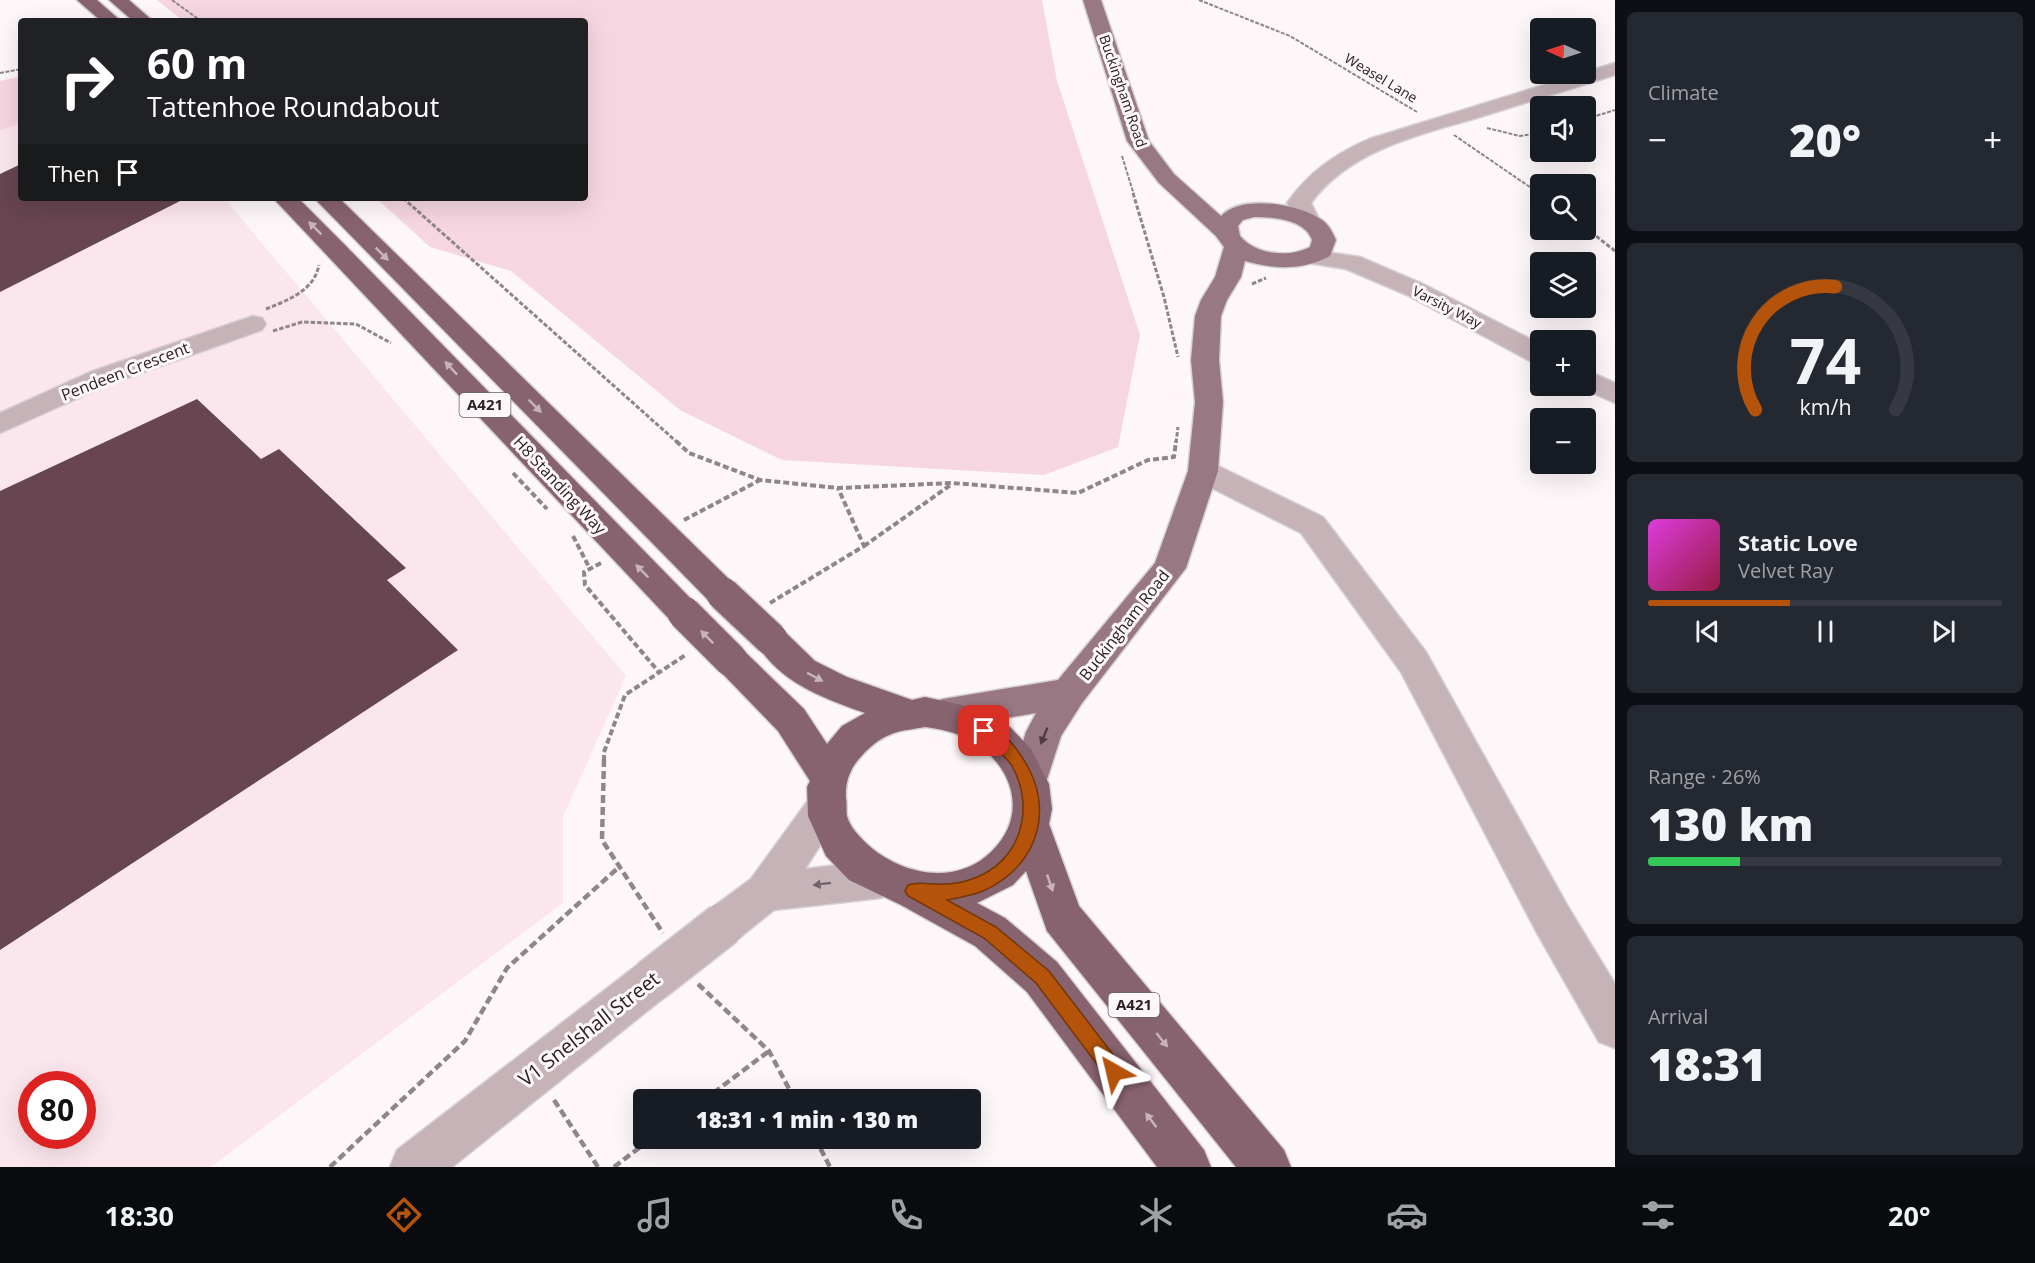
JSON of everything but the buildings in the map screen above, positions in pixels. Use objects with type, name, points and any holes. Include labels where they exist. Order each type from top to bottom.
[{"type":"highway","points":[[86,0],[108,18]]},
{"type":"highway","points":[[118,0],[140,18]]},
{"type":"highway","name":"H8 Standing Way","points":[[288,201],[414,329],[623,552],[791,720],[827,792]]},
{"type":"highway","name":"A421","points":[[329,201],[723,594],[769,622],[803,670],[834,687],[925,714],[971,723],[996,738],[1016,759],[1029,783],[1033,806],[1030,827],[1020,852],[1001,872],[975,886],[945,892],[897,885]]},
{"type":"highway","points":[[827,792],[839,753],[857,734],[880,720],[925,714]]},
{"type":"highway","name":"A421","points":[[827,792],[835,835],[854,860],[897,885],[990,932],[1042,977],[1187,1167]]},
{"type":"highway","name":"A421","points":[[1030,827],[1062,917],[1267,1167]]},
{"type":"main road","name":"Buckingham Road","points":[[1029,783],[1044,732],[1069,693],[1170,568],[1203,471],[1209,402],[1205,360],[1206,330],[1214,300],[1238,283],[1230,238],[1156,167],[1138,141],[1092,0]]},
{"type":"main road","points":[[1190,202],[1243,212],[1275,211],[1311,230],[1297,261],[1238,283]]},
{"type":"main road","points":[[1243,212],[1229,219],[1230,238],[1261,258],[1273,269]]},
{"type":"main road","name":"Buckingham Road","points":[[925,714],[1069,693]]},
{"type":"street","points":[[1311,230],[1314,181],[1333,166],[1391,137],[1442,127],[1615,69]]},
{"type":"street","name":"Varsity Way","points":[[1311,230],[1351,262],[1416,290],[1530,350]]},
{"type":"street","name":"Pendeen Crescent","points":[[0,424],[100,378],[253,324]]},
{"type":"street","points":[[1596,384],[1615,394]]},
{"type":"street","points":[[1203,471],[1312,525],[1407,652],[1552,919],[1615,1026]]},
{"type":"street","name":"V1 Snelshall Street","points":[[414,1167],[535,1070],[671,977],[724,924],[765,892],[827,792]]},
{"type":"street","points":[[765,892],[823,884],[897,885]]},
{"type":"path","points":[[172,0],[197,18]]},
{"type":"path","name":"Weasel Lane","points":[[1199,0],[1290,36],[1442,127],[1530,187]]},
{"type":"path","points":[[0,73],[18,70]]},
{"type":"path","points":[[1596,116],[1615,110]]},
{"type":"path","points":[[1442,127],[1458,129]]},
{"type":"path","points":[[1485,128],[1520,136],[1530,134]]},
{"type":"path","points":[[1120,148],[1164,297],[1176,341],[1178,360]]},
{"type":"path","points":[[406,201],[689,453],[760,480],[838,488],[952,483],[1078,493],[1148,460],[1174,457],[1179,421]]},
{"type":"path","points":[[1596,236],[1615,251]]},
{"type":"path","points":[[1238,283],[1256,281],[1273,269]]},
{"type":"path","points":[[253,324],[267,332],[302,322],[356,324],[394,345]]},
{"type":"path","points":[[510,470],[548,510]]},
{"type":"path","points":[[661,531],[760,480]]},
{"type":"path","points":[[769,622],[864,546],[952,483]]},
{"type":"path","points":[[838,488],[864,546]]},
{"type":"path","points":[[572,533],[590,569]]},
{"type":"path","points":[[623,552],[584,572],[585,585],[658,671]]},
{"type":"path","points":[[665,935],[602,840],[604,752],[625,694],[697,647]]},
{"type":"path","points":[[330,1167],[465,1041],[507,968],[619,867]]},
{"type":"path","points":[[671,977],[698,984],[769,1051],[789,1089]]},
{"type":"path","points":[[719,1089],[769,1051]]},
{"type":"path","points":[[535,1070],[598,1167]]},
{"type":"path","points":[[614,1167],[638,1149]]},
{"type":"path","points":[[821,1149],[830,1167]]},
{"type":"shaded area","points":[[157,0],[1042,0],[1057,81],[1140,335],[1118,447],[1044,475],[782,460],[680,410],[511,271],[430,247],[379,201],[588,201],[588,18],[179,18]]},
{"type":"shaded area","points":[[18,77],[18,124],[0,131],[0,81]]},
{"type":"shaded area","points":[[18,124],[18,201],[227,201],[626,676],[563,817],[563,903],[211,1167],[0,1167],[0,131]]},
{"type":"route","points":[[984,731],[996,738],[1016,759],[1029,783],[1033,806],[1030,827],[1020,852],[1001,872],[975,886],[945,892],[914,891],[990,932],[1042,977],[1114,1072]]}]
